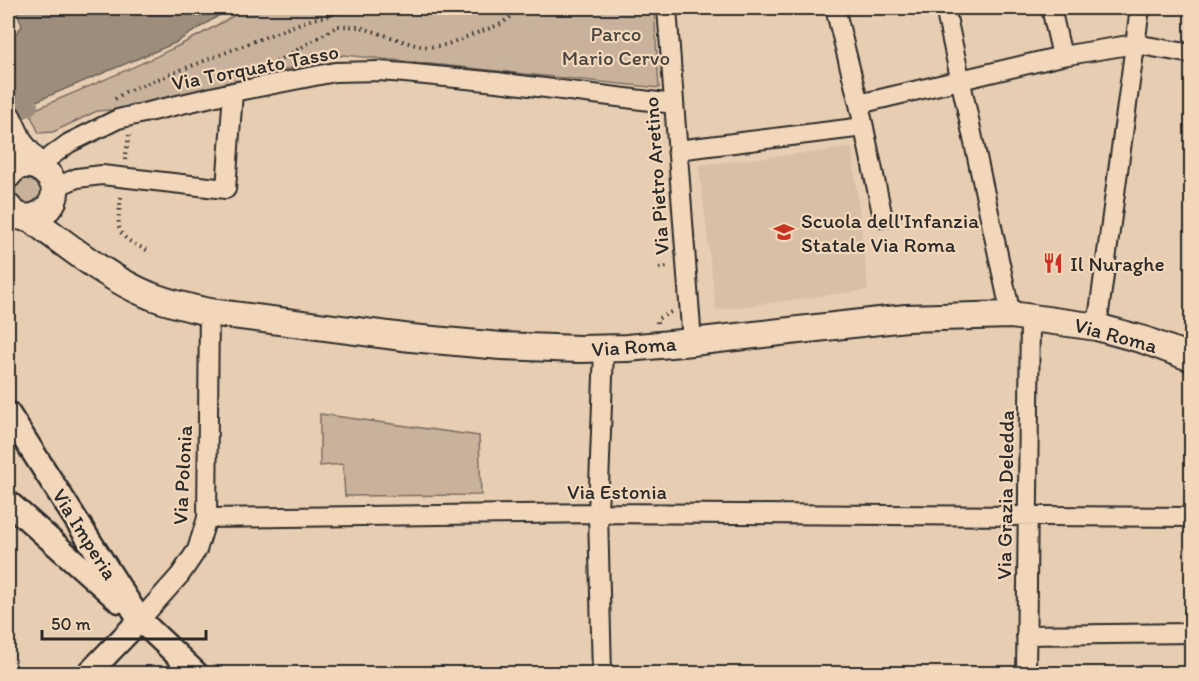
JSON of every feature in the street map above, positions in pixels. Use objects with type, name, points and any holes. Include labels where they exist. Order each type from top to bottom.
[{"type":"main road","points":[[8,120],[20,144],[38,166],[50,175],[54,183],[55,194],[83,258]]},
{"type":"main road","points":[[8,175],[18,166],[38,166]]},
{"type":"main road","points":[[17,217],[43,213],[52,204],[55,194]]},
{"type":"main road","name":"Via Roma","points":[[17,217],[83,258],[150,295],[181,306],[210,312],[411,338],[501,346],[604,349],[692,342],[906,318],[1021,316],[1097,327],[1144,340],[1191,358]]},
{"type":"street","name":"Via Pietro Aretino","points":[[667,8],[692,342]]},
{"type":"street","points":[[835,8],[859,104],[883,218]]},
{"type":"street","name":"Via Grazia Deledda","points":[[945,8],[1021,316],[1026,517],[1026,674]]},
{"type":"street","points":[[1052,8],[1062,56]]},
{"type":"street","points":[[1097,327],[1140,8]]},
{"type":"street","points":[[859,104],[1062,56],[1135,44],[1191,54]]},
{"type":"street","name":"Via Torquato Tasso","points":[[38,166],[69,143],[118,119],[233,92],[335,72],[380,71],[497,82],[674,104]]},
{"type":"street","points":[[55,194],[63,184],[77,178],[102,175],[226,189],[233,92]]},
{"type":"street","points":[[677,150],[864,127]]},
{"type":"street","name":"Via Polonia","points":[[140,620],[180,575],[197,550],[207,518],[210,312]]},
{"type":"street","points":[[602,674],[598,513],[604,349]]},
{"type":"street","name":"Via Imperia","points":[[8,413],[140,620],[197,674]]},
{"type":"street","points":[[8,502],[140,620],[88,674]]},
{"type":"street","name":"Via Estonia","points":[[207,518],[598,513],[1191,518]]},
{"type":"street","points":[[67,555],[86,536]]},
{"type":"street","points":[[1026,635],[1191,633]]},
{"type":"path","points":[[107,105],[125,92],[207,59],[306,21],[351,8]]},
{"type":"path","points":[[267,68],[338,26],[360,27],[415,45],[429,47],[445,45],[501,24],[522,8]]},
{"type":"shaded area","points":[[16,8],[231,8],[175,43],[27,105],[8,55],[8,43],[22,26]]},
{"type":"shaded area","name":"Scuola dell'Infanzia Statale Via Roma","points":[[852,148],[868,290],[716,310],[699,165]]},
{"type":"green space","name":"Parco Mario Cervo","points":[[246,8],[654,8],[659,88],[344,55],[125,109],[97,111],[53,132],[39,133],[29,112],[167,51]]},
{"type":"green space","points":[[28,177],[38,181],[42,191],[38,201],[28,205],[18,201],[14,191],[18,181]]},
{"type":"green space","points":[[320,414],[479,436],[481,495],[345,496],[343,464],[320,466]]},
{"type":"waterway","points":[[8,55],[27,105],[8,114]]},
{"type":"place","name":"Scuola dell'Infanzia Statale Via Roma","points":[[784,232]]},
{"type":"place","name":"Il Nuraghe","points":[[1053,263]]}]
